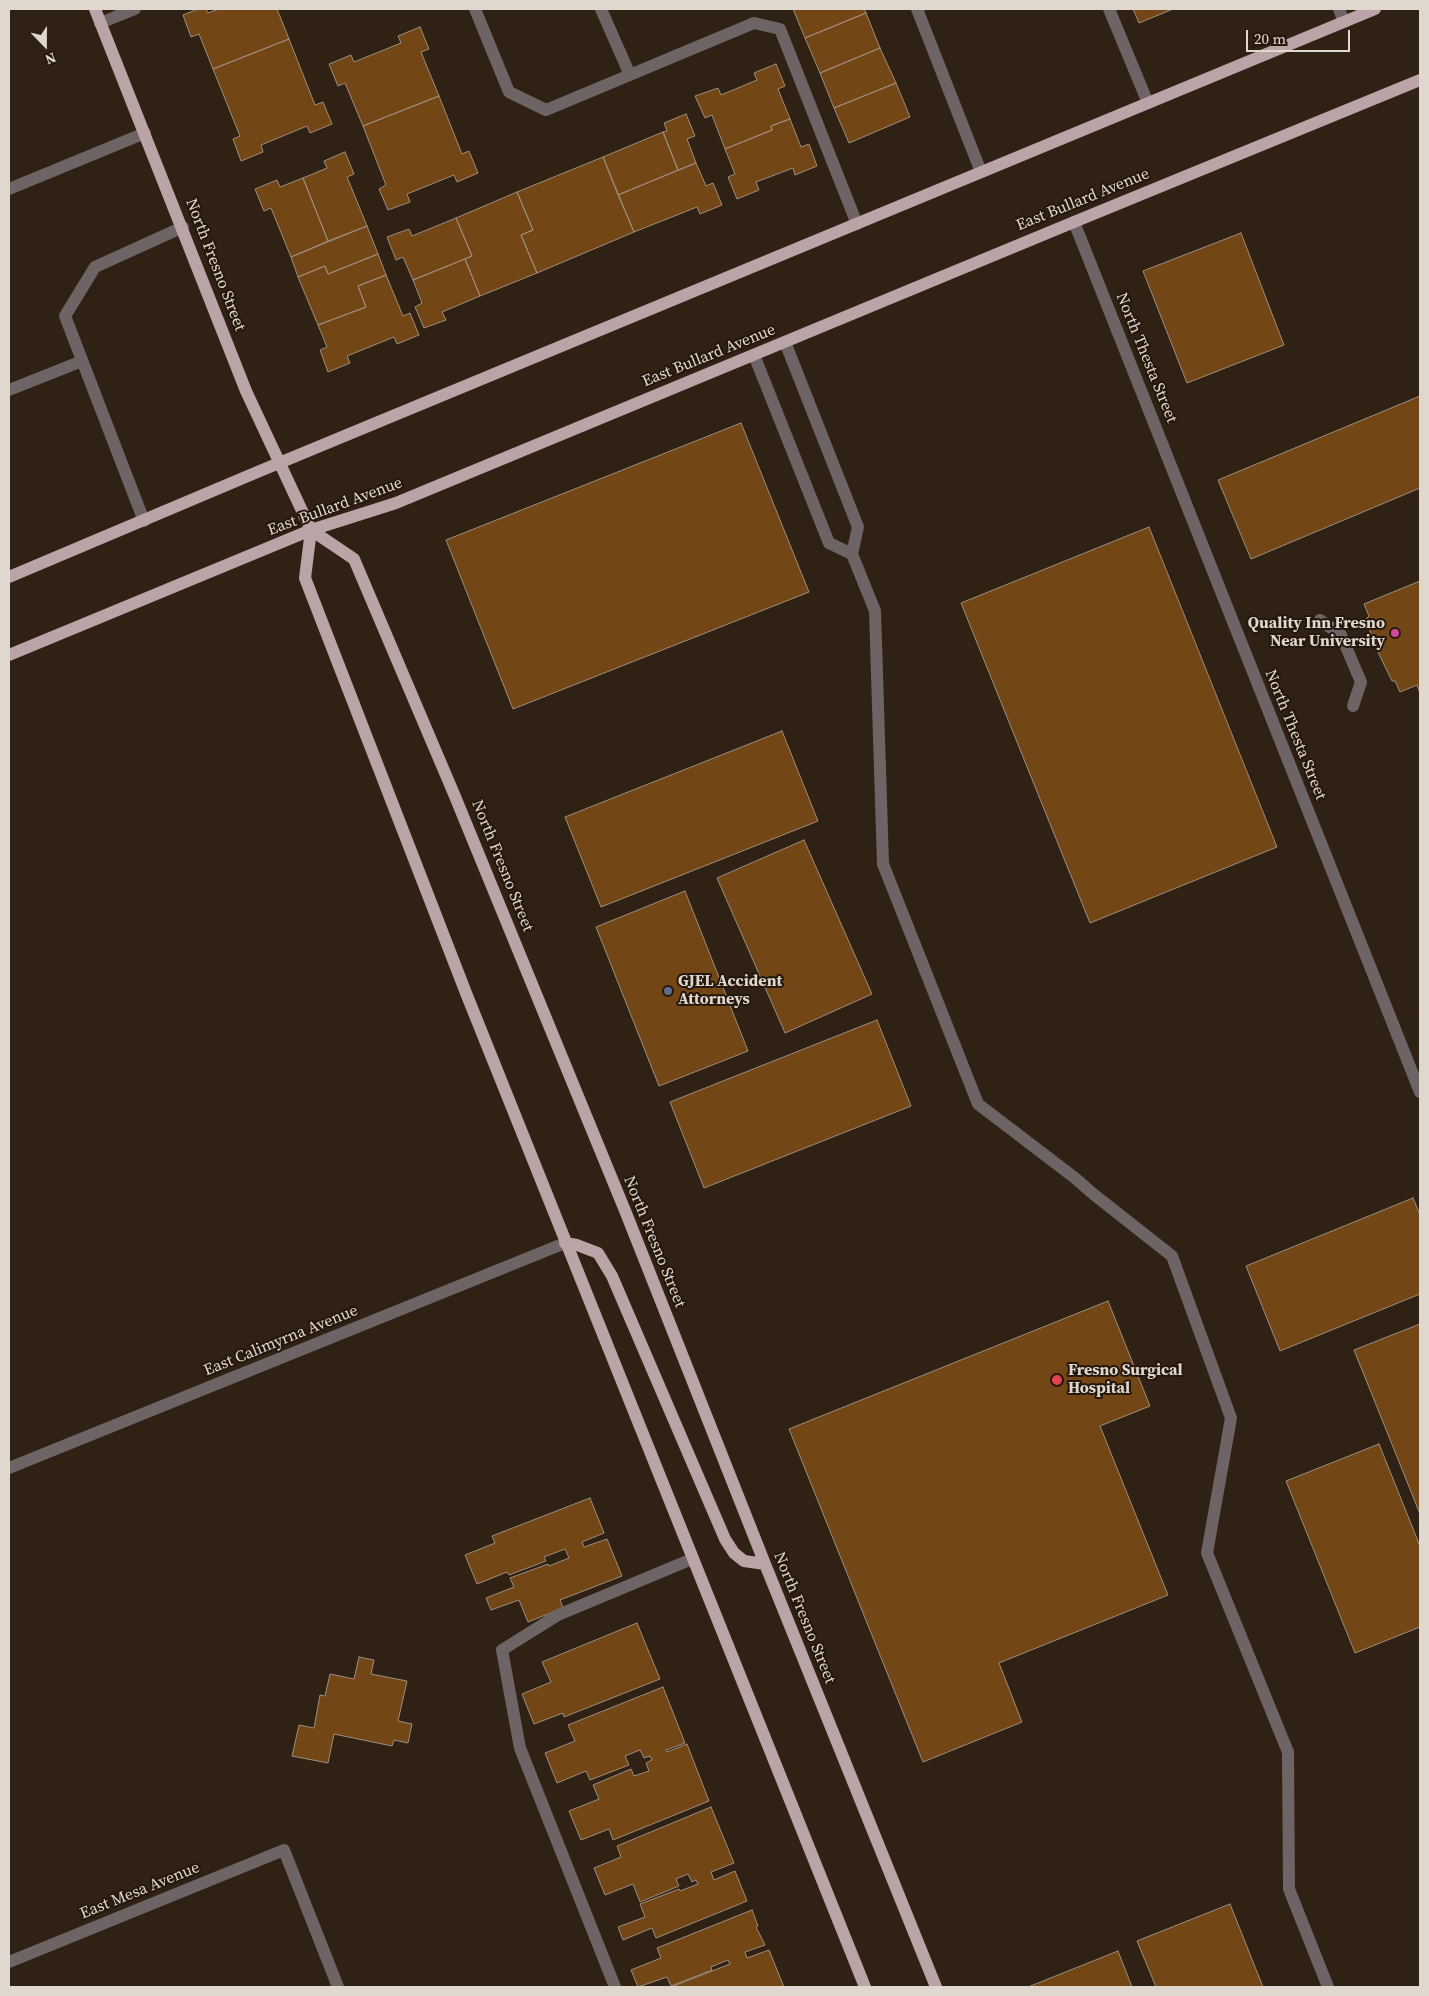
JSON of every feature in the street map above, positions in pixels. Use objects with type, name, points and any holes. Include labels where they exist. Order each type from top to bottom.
[{"type":"main road","name":"North Fresno Street","points":[[94,9],[183,227],[246,391],[311,530],[354,559],[454,794],[611,1177],[936,1987]]},
{"type":"main road","points":[[9,577],[1375,9]]},
{"type":"main road","name":"East Bullard Avenue","points":[[9,655],[311,530],[396,503],[1420,80]]},
{"type":"main road","points":[[311,530],[304,578],[565,1244],[865,1987]]},
{"type":"main road","points":[[565,1244],[578,1245],[598,1254],[616,1285],[725,1539],[734,1554],[744,1561],[765,1564]]},
{"type":"street","points":[[100,23],[135,9]]},
{"type":"street","points":[[475,9],[509,92],[546,110],[754,24],[780,29],[857,224]]},
{"type":"street","points":[[601,9],[630,75]]},
{"type":"street","points":[[917,9],[982,172]]},
{"type":"street","points":[[1109,9],[1148,103]]},
{"type":"street","points":[[1339,9],[1344,22]]},
{"type":"street","points":[[9,189],[145,133]]},
{"type":"street","name":"North Thesta Street","points":[[1074,222],[1420,1092]]},
{"type":"street","points":[[144,521],[65,316],[95,267],[183,227]]},
{"type":"street","points":[[784,342],[858,527],[852,554],[875,611],[883,864],[978,1104],[1075,1178],[1172,1256],[1232,1418],[1207,1554],[1288,1752],[1289,1889],[1328,1987]]},
{"type":"street","points":[[754,354],[829,543],[852,554]]},
{"type":"street","points":[[9,390],[82,361]]},
{"type":"street","points":[[1320,620],[1341,635],[1360,682],[1354,706]]},
{"type":"street","name":"East Calimyrna Avenue","points":[[9,1468],[565,1244]]},
{"type":"street","points":[[615,1987],[520,1748],[502,1650],[558,1615],[692,1558]]},
{"type":"street","name":"East Mesa Avenue","points":[[9,1962],[284,1850],[338,1987]]},
{"type":"building","points":[[198,9],[206,9],[208,13],[219,9],[277,9],[289,39],[213,69],[199,34],[191,37],[183,15]]},
{"type":"building","points":[[793,9],[864,9],[866,13],[805,38]]},
{"type":"building","points":[[1133,9],[1173,9],[1139,23]]},
{"type":"building","points":[[866,13],[880,48],[820,73],[805,38]]},
{"type":"building","points":[[420,27],[429,49],[421,52],[439,96],[363,126],[345,83],[338,86],[329,64],[351,55],[354,62],[401,43],[398,36]]},
{"type":"building","points":[[289,39],[315,105],[323,102],[332,124],[310,133],[307,126],[261,145],[263,152],[241,161],[233,139],[240,136],[213,69]]},
{"type":"building","points":[[880,48],[896,83],[834,108],[820,73]]},
{"type":"building","points":[[776,64],[785,86],[778,89],[790,119],[771,126],[772,130],[725,149],[712,115],[705,118],[695,96],[718,88],[721,95],[757,80],[754,73]]},
{"type":"building","points":[[896,83],[910,117],[849,143],[834,108]]},
{"type":"building","points":[[439,96],[462,154],[469,151],[478,173],[457,182],[454,175],[407,194],[410,202],[388,210],[379,189],[386,185],[363,126]]},
{"type":"building","points":[[686,114],[695,136],[687,139],[696,163],[678,170],[663,132],[667,131],[664,123]]},
{"type":"building","points":[[790,119],[801,147],[809,144],[817,166],[795,175],[793,168],[756,182],[759,190],[737,199],[728,177],[735,174],[725,149],[772,130],[771,126]]},
{"type":"building","points":[[663,132],[678,170],[618,195],[603,157]]},
{"type":"building","points":[[345,152],[354,174],[347,177],[367,226],[328,241],[303,178],[327,168],[324,161]]},
{"type":"building","points":[[603,157],[634,232],[537,273],[521,235],[533,230],[517,192]]},
{"type":"building","points":[[696,163],[706,186],[713,183],[722,205],[700,214],[697,207],[634,232],[618,195]]},
{"type":"building","points":[[303,178],[328,241],[291,257],[271,208],[264,211],[255,189],[277,180],[280,187]]},
{"type":"building","points":[[517,192],[533,230],[521,235],[537,273],[480,296],[465,259],[472,256],[456,218]]},
{"type":"building","points":[[456,218],[472,256],[413,280],[403,257],[396,260],[387,237],[409,229],[412,236]]},
{"type":"building","points":[[367,226],[378,254],[328,274],[325,266],[298,277],[291,257]]},
{"type":"building","points":[[1241,233],[1284,345],[1187,383],[1143,271]]},
{"type":"building","points":[[378,254],[386,275],[358,286],[366,307],[318,325],[298,277],[325,266],[328,274]]},
{"type":"building","points":[[465,259],[480,296],[442,312],[446,320],[424,328],[415,307],[422,303],[413,280]]},
{"type":"building","points":[[386,275],[403,316],[410,313],[419,335],[397,344],[394,337],[347,356],[350,363],[328,372],[320,350],[327,347],[318,325],[366,307],[358,286]]},
{"type":"building","points":[[1420,396],[1420,488],[1251,559],[1218,480]]},
{"type":"building","points":[[741,423],[809,592],[513,709],[446,540]]},
{"type":"building","points":[[1149,527],[1277,847],[1090,923],[961,603]]},
{"type":"building","name":"Quality Inn Fresno Near University","points":[[1420,581],[1420,693],[1417,685],[1400,692],[1395,681],[1392,681],[1375,646],[1366,619],[1369,616],[1364,604]]},
{"type":"building","points":[[782,731],[818,821],[601,907],[565,817]]},
{"type":"building","points":[[804,840],[872,994],[785,1033],[717,878]]},
{"type":"building","points":[[685,891],[748,1051],[659,1086],[596,927]]},
{"type":"building","points":[[877,1020],[911,1106],[704,1188],[670,1102]]},
{"type":"building","points":[[1413,1198],[1420,1215],[1420,1294],[1280,1351],[1246,1266]]},
{"type":"building","points":[[1108,1301],[1150,1406],[1100,1426],[1168,1595],[999,1663],[1022,1722],[923,1762],[789,1429]]},
{"type":"building","points":[[1420,1324],[1420,1514],[1354,1350]]},
{"type":"building","points":[[1379,1444],[1420,1546],[1420,1627],[1355,1653],[1286,1481]]},
{"type":"building","points":[[590,1498],[604,1533],[582,1542],[584,1547],[607,1539],[622,1576],[560,1600],[563,1608],[528,1622],[519,1600],[491,1610],[486,1598],[514,1587],[510,1578],[569,1558],[565,1549],[544,1557],[546,1561],[509,1575],[507,1572],[477,1584],[465,1555],[495,1543],[492,1536]]},
{"type":"building","points":[[637,1623],[660,1679],[564,1717],[563,1713],[534,1724],[522,1694],[551,1682],[542,1662]]},
{"type":"building","points":[[359,1657],[374,1660],[371,1674],[407,1681],[398,1721],[412,1724],[408,1743],[394,1740],[392,1746],[334,1734],[328,1763],[292,1756],[299,1725],[314,1728],[320,1695],[325,1696],[330,1674],[354,1679]]},
{"type":"building","points":[[663,1687],[685,1743],[666,1750],[667,1752],[687,1744],[709,1801],[613,1840],[609,1829],[581,1840],[569,1811],[599,1799],[593,1785],[631,1769],[634,1776],[649,1771],[646,1763],[652,1760],[650,1756],[644,1758],[640,1750],[625,1756],[629,1765],[590,1780],[586,1771],[557,1783],[545,1753],[575,1741],[568,1725]]},
{"type":"building","points":[[711,1807],[734,1863],[711,1872],[714,1880],[735,1871],[747,1901],[656,1938],[652,1928],[623,1940],[618,1927],[645,1917],[640,1904],[698,1884],[696,1880],[692,1882],[688,1874],[676,1879],[679,1886],[640,1902],[633,1884],[605,1895],[594,1868],[621,1857],[617,1846]]},
{"type":"building","points":[[1230,1904],[1263,1987],[1156,1987],[1137,1941]]},
{"type":"building","points":[[752,1910],[758,1926],[756,1927],[765,1945],[745,1952],[747,1958],[769,1950],[784,1987],[671,1987],[730,1964],[728,1960],[711,1967],[712,1970],[671,1986],[667,1977],[638,1987],[631,1970],[661,1958],[657,1948]]},
{"type":"building","points":[[1118,1951],[1132,1987],[1028,1987]]},
{"type":"place","name":"Quality Inn Fresno Near University","points":[[1395,633]]},
{"type":"place","name":"GJEL Accident Attorneys","points":[[668,991]]},
{"type":"place","name":"Fresno Surgical Hospital","points":[[1057,1380]]}]
